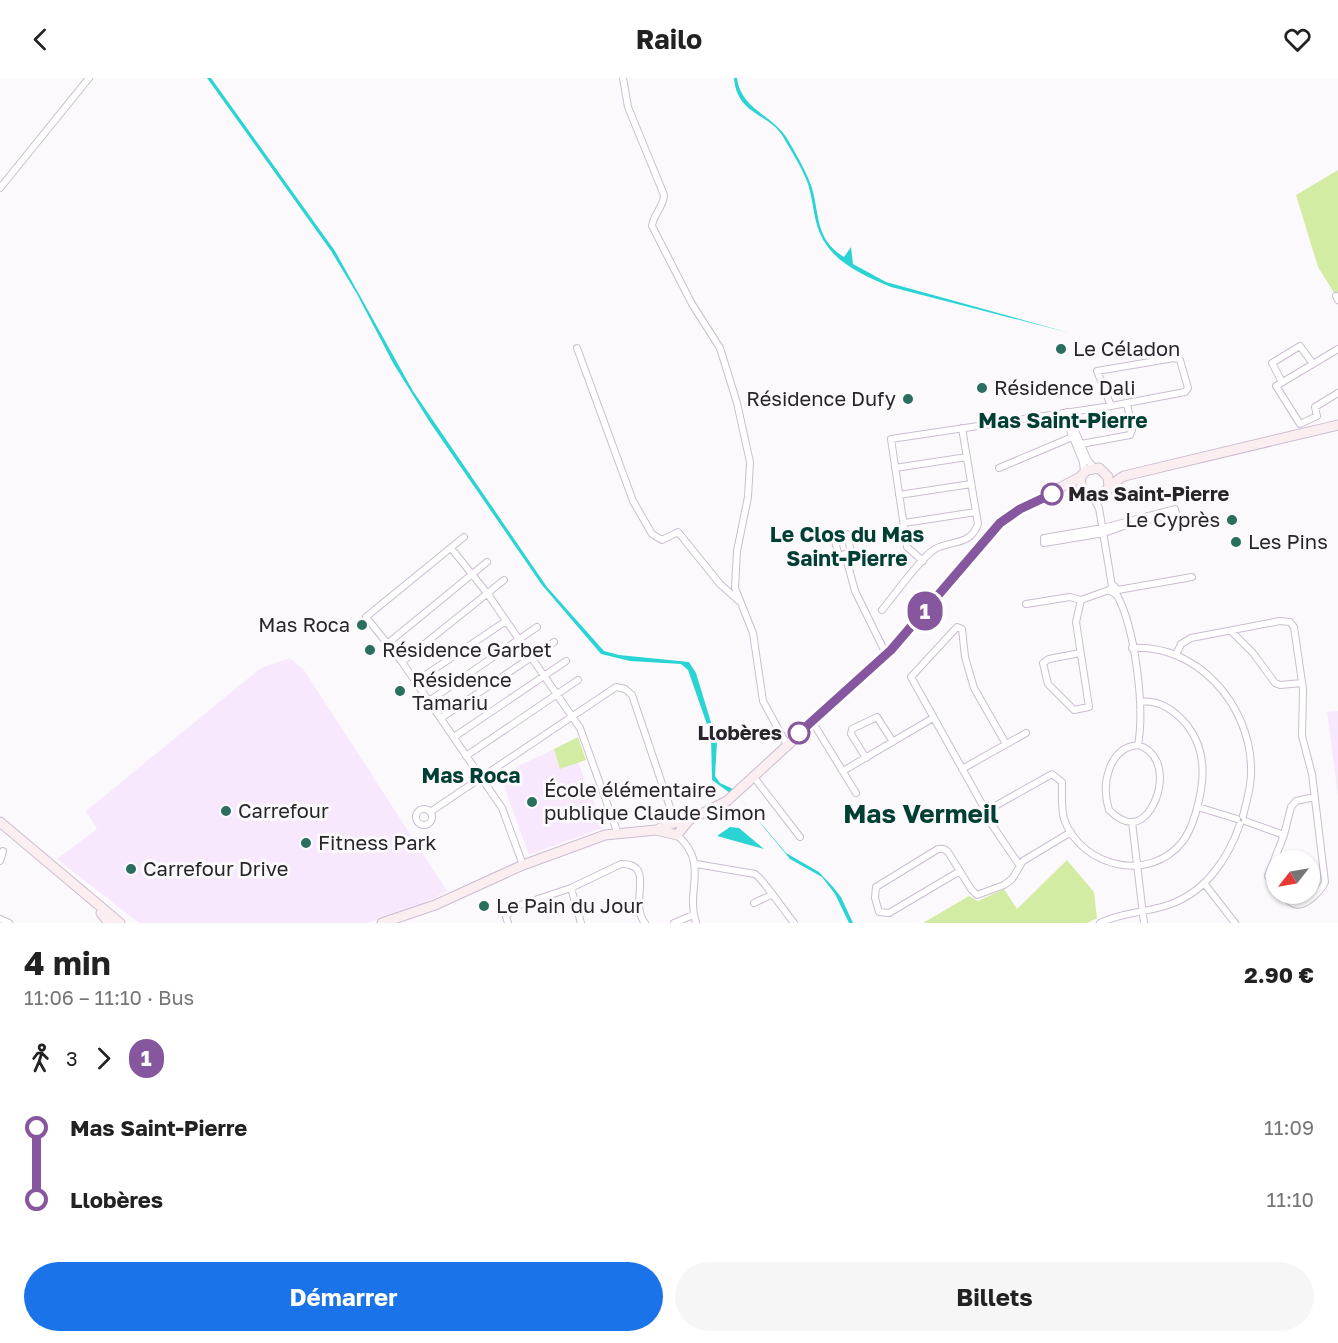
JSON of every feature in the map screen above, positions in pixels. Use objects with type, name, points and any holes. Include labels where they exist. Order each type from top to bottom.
[{"type":"street","points":[[0,188],[89,78]]},
{"type":"street","points":[[623,78],[628,107],[664,195],[664,200],[653,215],[652,226],[692,304],[720,348],[746,440],[750,462],[749,485],[734,576],[740,601],[753,633],[763,701],[787,745]]},
{"type":"street","points":[[1313,364],[1302,346],[1272,363],[1279,384],[1300,424],[1317,416],[1315,407],[1338,393]]},
{"type":"street","points":[[577,348],[629,491],[652,534],[662,540],[678,532],[720,584],[740,601]]},
{"type":"street","points":[[1279,384],[1338,349]]},
{"type":"street","points":[[923,561],[907,547],[891,438],[1111,406],[1185,392],[1188,388],[1180,360],[1174,358],[1097,371],[1111,406]]},
{"type":"street","points":[[1081,444],[1130,435],[1132,430],[1127,403]]},
{"type":"street","points":[[1065,413],[1083,462],[1082,492]]},
{"type":"street","points":[[1075,436],[1095,468],[1106,473],[1124,476],[1241,450],[1300,432],[1338,425]]},
{"type":"street","points":[[882,610],[935,549],[966,540],[978,524],[962,428]]},
{"type":"street","points":[[999,468],[1075,436]]},
{"type":"street","points":[[895,468],[967,457]]},
{"type":"street","points":[[382,923],[435,905],[523,865],[605,835],[677,830],[689,820],[727,801],[886,654],[1000,523],[1020,509],[1056,492],[1095,468]]},
{"type":"street","points":[[1106,473],[1109,487]]},
{"type":"street","points":[[1097,497],[1124,476]]},
{"type":"street","points":[[899,495],[971,484]]},
{"type":"street","points":[[1056,492],[1072,489],[1097,497]]},
{"type":"street","points":[[1097,497],[1114,590],[1127,618],[1132,648],[1140,702],[1138,745]]},
{"type":"street","points":[[1103,530],[1044,543],[1044,538],[1103,530],[1175,509],[1176,514],[1103,530]]},
{"type":"street","points":[[904,523],[976,512]]},
{"type":"street","points":[[464,537],[366,617],[402,662],[502,808],[523,865]]},
{"type":"street","points":[[451,548],[487,594],[580,728],[618,834]]},
{"type":"street","points":[[845,554],[855,591],[886,654]]},
{"type":"street","points":[[387,644],[487,562]]},
{"type":"street","points":[[1026,604],[1070,597],[1081,600],[1114,590],[1192,577]]},
{"type":"street","points":[[402,662],[504,580]]},
{"type":"street","points":[[1080,653],[1049,658],[1043,663],[1048,684],[1074,710],[1089,707],[1076,622],[1081,600]]},
{"type":"street","points":[[416,682],[506,621]]},
{"type":"street","points":[[1176,655],[1185,640],[1280,621],[1290,622],[1296,631],[1302,683],[1302,736],[1312,774],[1325,882],[1320,890]]},
{"type":"street","points":[[429,700],[537,627]]},
{"type":"street","points":[[1006,744],[974,688],[965,657],[964,636],[959,627],[952,630],[911,677],[1001,839],[1020,866]]},
{"type":"street","points":[[1231,631],[1253,653],[1275,683],[1280,685],[1302,683]]},
{"type":"street","points":[[441,718],[554,642]]},
{"type":"street","points":[[1100,923],[1124,914],[1169,905],[1204,884],[1223,861],[1241,820],[1251,785],[1247,739],[1239,714],[1206,674],[1187,659],[1176,655],[1132,648]]},
{"type":"street","points":[[454,737],[566,661]]},
{"type":"street","points":[[466,756],[578,680]]},
{"type":"street","points":[[430,812],[616,687],[625,689],[632,695],[677,830],[696,864],[692,906],[696,923]]},
{"type":"street","points":[[987,813],[992,807],[1052,774],[1062,782],[1062,808],[1071,832],[1096,857],[1118,865],[1137,866],[1163,857],[1182,842],[1198,807],[1202,756],[1192,732],[1170,710],[1155,702],[1140,702]]},
{"type":"street","points":[[866,758],[852,734],[852,729],[877,717],[893,742]]},
{"type":"street","points":[[843,771],[933,718]]},
{"type":"street","points":[[812,721],[856,793]]},
{"type":"street","points":[[962,769],[1026,733]]},
{"type":"street","points":[[1138,745],[1153,753],[1160,768],[1154,801],[1140,819],[1132,822],[1122,819],[1109,810],[1106,792],[1108,776],[1117,753],[1130,746],[1138,745]]},
{"type":"street","points":[[753,776],[800,837]]},
{"type":"street","points":[[1278,850],[1296,801],[1315,797]]},
{"type":"street","points":[[1198,807],[1284,835]]},
{"type":"street","points":[[0,822],[120,923]]},
{"type":"street","points":[[1132,822],[1144,923]]},
{"type":"street","points":[[0,827],[114,923]]},
{"type":"street","points":[[960,871],[889,913],[879,912],[874,898],[876,887],[938,849],[948,852],[974,893],[982,894],[1004,885],[1012,879],[1020,866],[1071,832]]},
{"type":"street","points":[[0,861],[3,851]]},
{"type":"street","points":[[508,923],[507,917],[514,907],[571,888],[621,864],[634,867],[641,884],[637,906],[645,923]]},
{"type":"street","points":[[696,864],[755,874],[761,878],[771,895],[794,923]]},
{"type":"street","points":[[1204,884],[1234,923]]},
{"type":"street","points":[[571,888],[581,923]]},
{"type":"street","points":[[82,890],[128,923]]},
{"type":"street","points":[[754,903],[771,895]]},
{"type":"street","points":[[101,913],[109,923]]},
{"type":"street","points":[[674,923],[693,915]]},
{"type":"street","points":[[0,919],[9,923]]},
{"type":"shaded area","points":[[290,658],[304,670],[447,891],[425,903],[368,923],[139,923],[57,859],[97,829],[86,811],[261,668]]},
{"type":"shaded area","points":[[1338,711],[1338,796],[1327,712]]},
{"type":"shaded area","points":[[554,749],[560,769],[578,763],[604,827],[529,855],[500,775]]},
{"type":"green space","points":[[1338,170],[1338,295],[1336,296],[1318,267],[1296,195]]},
{"type":"green space","points":[[578,737],[586,760],[560,769],[554,749]]},
{"type":"green space","points":[[1067,860],[1094,892],[1097,918],[1087,923],[923,923],[969,896],[978,901],[1004,889],[1017,909]]},
{"type":"water","points":[[207,78],[211,78],[335,251],[413,391],[547,587],[604,651],[619,655],[689,662],[696,673],[717,742],[715,776],[720,783],[733,789],[730,793],[712,780],[711,736],[688,670],[681,664],[630,661],[601,654],[542,585],[429,421],[393,363],[357,294],[331,251]]},
{"type":"water","points":[[734,78],[737,78],[740,89],[751,105],[775,124],[788,140],[811,185],[823,233],[834,250],[844,257],[851,247],[853,264],[886,282],[1070,333],[891,287],[844,263],[832,252],[821,235],[811,193],[800,165],[776,128],[741,99],[736,90]]},
{"type":"water","points":[[737,795],[786,853],[819,872],[833,887],[841,897],[853,923],[849,923],[835,894],[822,877],[790,859]]},
{"type":"water","points":[[730,827],[739,828],[764,849],[717,836]]},
{"type":"bus line","name":"1","points":[[799,733],[891,650],[1000,523],[1020,509],[1052,494]]},
{"type":"place","name":"Le Céladon","points":[[1061,349]]},
{"type":"place","name":"Résidence Dali","points":[[982,388]]},
{"type":"place","name":"Résidence Dufy","points":[[908,399]]},
{"type":"place","name":"Mas Saint-Pierre","points":[[1052,494]]},
{"type":"place","name":"Le Cyprès","points":[[1232,520]]},
{"type":"place","name":"Les Pins","points":[[1236,542]]},
{"type":"place","name":"Mas Roca","points":[[362,625]]},
{"type":"place","name":"Résidence Garbet","points":[[370,650]]},
{"type":"place","name":"Résidence Tamariu","points":[[400,691]]},
{"type":"place","name":"Llobères","points":[[799,733]]},
{"type":"place","name":"École élémentaire publique Claude Simon","points":[[532,802]]},
{"type":"place","name":"Carrefour","points":[[226,811]]},
{"type":"place","name":"Fitness Park","points":[[306,843]]},
{"type":"place","name":"Carrefour Drive","points":[[131,869]]},
{"type":"place","name":"Le Pain du Jour","points":[[484,906]]},
{"type":"district","name":"Mas Saint-Pierre","points":[[1063,421]]},
{"type":"district","name":"Le Clos du Mas Saint-Pierre","points":[[847,547]]},
{"type":"district","name":"Mas Roca","points":[[471,776]]},
{"type":"district","name":"Mas Vermeil","points":[[921,814]]}]
